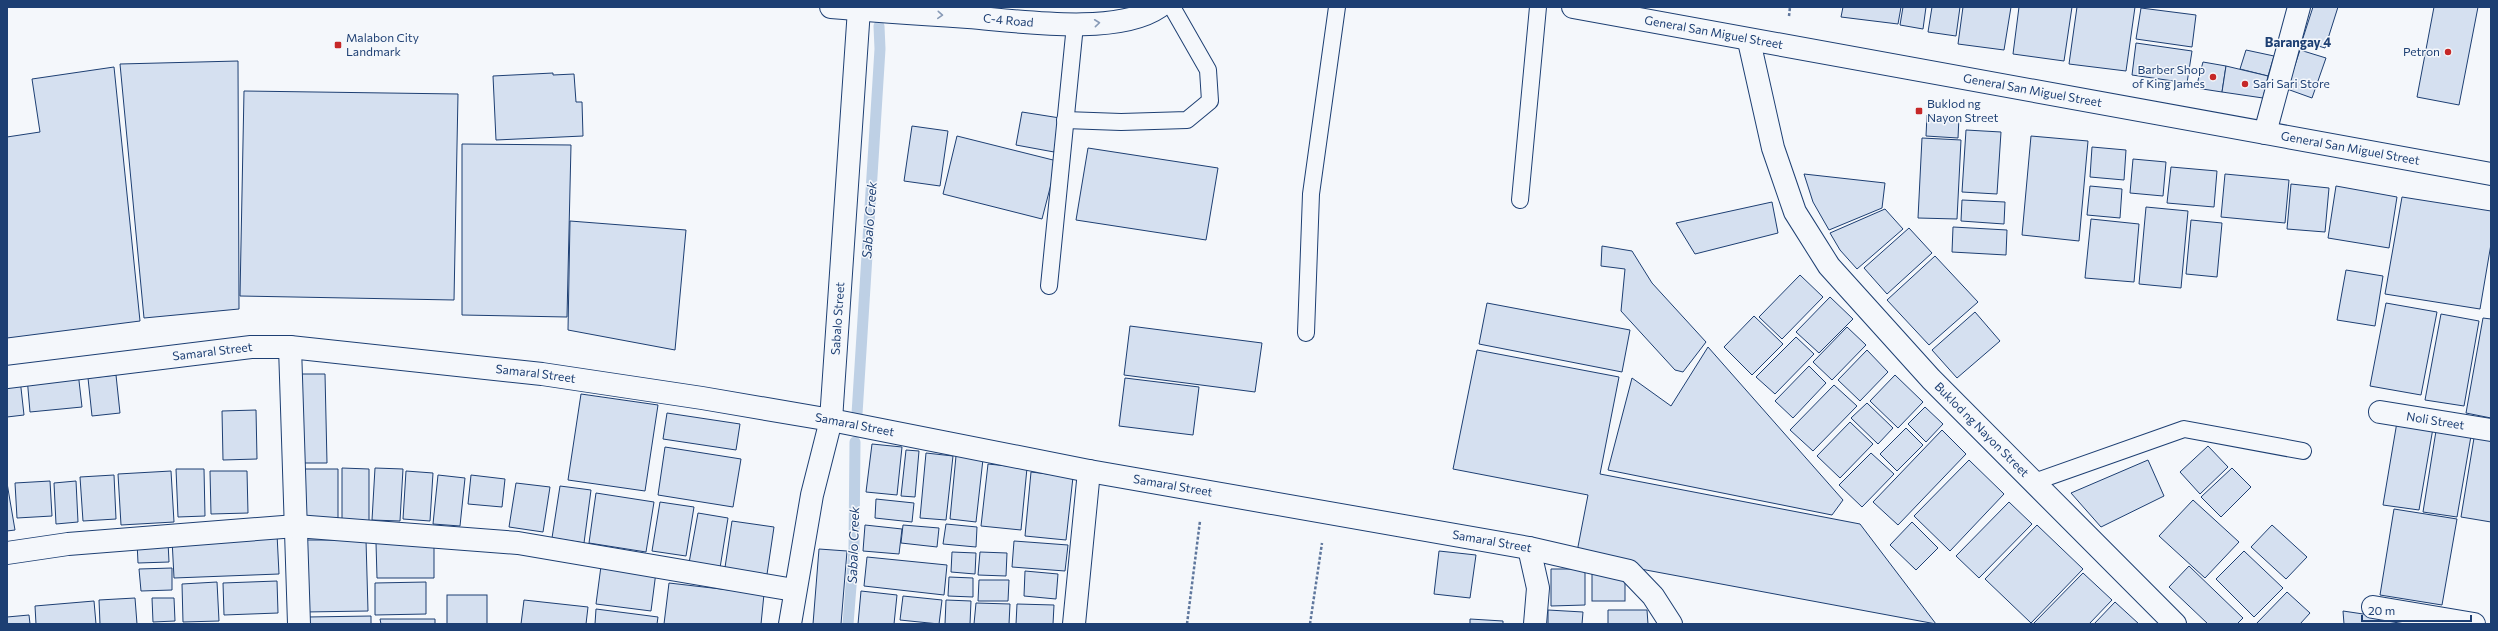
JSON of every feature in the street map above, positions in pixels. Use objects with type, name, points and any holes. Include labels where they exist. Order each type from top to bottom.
[{"type":"main road","name":"C-4 Road","points":[[831,7],[1075,25],[1127,20],[1151,13],[1160,7]]},
{"type":"main road","name":"General San Miguel Street","points":[[1573,7],[1749,41],[2491,174]]},
{"type":"main road","points":[[2265,133],[2274,92],[2299,7]]},
{"type":"main road","name":"Sabalo Street","points":[[790,624],[794,590],[812,495],[831,420],[859,9]]},
{"type":"main road","name":"Buklod ng Nayon Street","points":[[1749,41],[1774,148],[1795,212],[1829,266],[1931,379],[2175,624]]},
{"type":"main road","name":"Samaral Street","points":[[7,376],[251,347],[290,347],[542,374],[831,420],[1089,471],[1529,548],[1629,571],[1653,596],[1671,624]]},
{"type":"main road","points":[[290,347],[299,624]]},
{"type":"main road","name":"Noli Street","points":[[2380,412],[2491,430]]},
{"type":"main road","points":[[1074,624],[1089,471]]},
{"type":"main road","points":[[7,553],[68,544],[296,526],[518,543],[794,590]]},
{"type":"main road","points":[[1529,548],[1538,588],[1535,624]]},
{"type":"main road","points":[[2373,607],[2474,624]]},
{"type":"lane","points":[[1065,120],[1121,122],[1187,120],[1210,102],[1208,70],[1172,7]]},
{"type":"lane","points":[[1306,333],[1312,194],[1338,7]]},
{"type":"lane","points":[[1520,200],[1538,7]]},
{"type":"lane","points":[[1049,286],[1075,25]]},
{"type":"lane","points":[[2034,482],[2184,429],[2303,451]]},
{"type":"path","points":[[1187,624],[1204,491]]},
{"type":"path","points":[[1310,624],[1327,513]]},
{"type":"building","points":[[1843,7],[1901,7],[1898,24],[1841,17]]},
{"type":"building","points":[[1903,7],[1926,7],[1923,29],[1900,25]]},
{"type":"building","points":[[1932,7],[1960,7],[1956,36],[1928,32]]},
{"type":"building","points":[[1963,7],[2011,7],[2004,50],[1958,44]]},
{"type":"building","points":[[2019,7],[2072,7],[2064,61],[2013,54]]},
{"type":"building","points":[[2077,7],[2135,7],[2126,71],[2069,64]]},
{"type":"building","points":[[2313,7],[2338,7],[2325,48],[2302,41]]},
{"type":"building","name":"Petron","points":[[2434,7],[2478,7],[2459,105],[2417,97]]},
{"type":"building","points":[[2141,8],[2196,15],[2192,47],[2136,39]]},
{"type":"building","points":[[2136,43],[2192,51],[2187,83],[2132,75]]},
{"type":"building","points":[[2246,50],[2274,56],[2268,76],[2240,69]]},
{"type":"building","points":[[2300,50],[2326,58],[2312,98],[2287,89]]},
{"type":"building","points":[[238,61],[239,309],[144,318],[120,64]]},
{"type":"building","points":[[2203,62],[2226,66],[2222,92],[2196,88]]},
{"type":"building","name":"Sari Sari Store","points":[[2226,66],[2268,76],[2263,98],[2222,92]]},
{"type":"building","points":[[114,67],[140,321],[7,338],[7,137],[40,132],[32,79]]},
{"type":"building","points":[[553,73],[553,75],[574,74],[576,102],[582,102],[583,136],[496,140],[493,76]]},
{"type":"building","points":[[244,91],[458,94],[454,300],[240,296]]},
{"type":"building","points":[[1022,112],[1060,118],[1054,152],[1016,145]]},
{"type":"building","points":[[1927,115],[1959,117],[1958,138],[1926,136]]},
{"type":"building","points":[[912,126],[948,131],[940,186],[904,181]]},
{"type":"building","points":[[1966,130],[2001,132],[1997,194],[1962,192]]},
{"type":"building","points":[[957,136],[1057,161],[1042,219],[943,194]]},
{"type":"building","points":[[2031,136],[2088,141],[2079,241],[2022,235]]},
{"type":"building","points":[[1922,138],[1961,140],[1957,219],[1918,218]]},
{"type":"building","points":[[462,144],[571,145],[567,317],[462,315]]},
{"type":"building","points":[[2092,147],[2126,150],[2124,180],[2090,177]]},
{"type":"building","points":[[1088,148],[1218,168],[1206,240],[1076,220]]},
{"type":"building","points":[[2133,159],[2166,162],[2163,196],[2130,193]]},
{"type":"building","points":[[2171,167],[2217,171],[2214,207],[2167,203]]},
{"type":"building","points":[[1804,174],[1885,183],[1882,208],[1829,230],[1813,202]]},
{"type":"building","points":[[2225,174],[2289,180],[2285,223],[2221,217]]},
{"type":"building","points":[[2291,184],[2329,188],[2325,232],[2287,229]]},
{"type":"building","points":[[2090,186],[2122,189],[2120,218],[2087,215]]},
{"type":"building","points":[[2336,186],[2397,197],[2389,248],[2328,238]]},
{"type":"building","points":[[2402,197],[2491,211],[2491,244],[2480,309],[2385,294]]},
{"type":"building","points":[[1962,200],[2005,202],[2004,224],[1961,221]]},
{"type":"building","points":[[1772,202],[1778,233],[1695,254],[1676,223]]},
{"type":"building","points":[[2146,207],[2188,211],[2181,288],[2139,284]]},
{"type":"building","points":[[1885,209],[1903,229],[1857,269],[1840,250],[1830,233]]},
{"type":"building","points":[[2091,219],[2139,224],[2134,282],[2085,278]]},
{"type":"building","points":[[2191,220],[2222,223],[2217,277],[2186,274]]},
{"type":"building","points":[[570,221],[686,230],[675,350],[568,330]]},
{"type":"building","points":[[1953,227],[2007,230],[2006,255],[1952,252]]},
{"type":"building","points":[[1909,228],[1932,253],[1887,294],[1864,268]]},
{"type":"building","points":[[1602,246],[1632,251],[1652,283],[1706,342],[1683,372],[1675,370],[1621,311],[1625,269],[1601,266]]},
{"type":"building","points":[[1935,256],[1978,302],[1929,345],[1887,300]]},
{"type":"building","points":[[2346,270],[2383,276],[2375,326],[2337,320]]},
{"type":"building","points":[[1800,275],[1823,297],[1782,339],[1759,317]]},
{"type":"building","points":[[1830,297],[1853,319],[1819,353],[1796,332]]},
{"type":"building","points":[[1487,303],[1630,330],[1622,372],[1479,344]]},
{"type":"building","points":[[2386,303],[2437,312],[2421,395],[2370,386]]},
{"type":"building","points":[[1975,312],[2000,341],[1957,378],[1932,350]]},
{"type":"building","points":[[2441,314],[2479,321],[2464,406],[2425,400]]},
{"type":"building","points":[[1754,316],[1783,344],[1752,375],[1724,347]]},
{"type":"building","points":[[2483,318],[2491,319],[2491,418],[2466,413]]},
{"type":"building","points":[[1130,326],[1262,343],[1255,392],[1124,375]]},
{"type":"building","points":[[1847,327],[1866,345],[1832,380],[1813,362]]},
{"type":"building","points":[[1796,337],[1814,354],[1775,394],[1756,377]]},
{"type":"building","points":[[1708,347],[1843,500],[1832,515],[1608,470],[1632,378],[1671,406]]},
{"type":"building","points":[[1477,350],[1619,377],[1600,474],[1860,524],[1936,624],[1576,557],[1588,495],[1453,469]]},
{"type":"building","points":[[1867,350],[1888,372],[1860,401],[1838,380]]},
{"type":"building","points":[[1809,366],[1826,383],[1793,418],[1775,401]]},
{"type":"building","points":[[78,372],[82,407],[30,412],[27,377]]},
{"type":"building","points":[[299,374],[325,374],[327,463],[301,463]]},
{"type":"building","points":[[116,375],[120,413],[92,416],[88,378]]},
{"type":"building","points":[[1895,375],[1923,402],[1898,428],[1870,401]]},
{"type":"building","points":[[1125,378],[1199,387],[1193,435],[1119,426]]},
{"type":"building","points":[[20,379],[24,415],[7,417],[7,381]]},
{"type":"building","points":[[1834,385],[1857,406],[1813,451],[1790,430]]},
{"type":"building","points":[[581,394],[658,405],[645,491],[568,480]]},
{"type":"building","points":[[1867,403],[1893,428],[1878,444],[1851,418]]},
{"type":"building","points":[[1925,407],[1943,424],[1926,442],[1908,424]]},
{"type":"building","points":[[256,410],[257,459],[223,460],[222,411]]},
{"type":"building","points":[[667,413],[740,424],[736,450],[663,439]]},
{"type":"building","points":[[1850,422],[1873,444],[1840,478],[1817,456]]},
{"type":"building","points":[[2397,422],[2433,428],[2419,510],[2383,505]]},
{"type":"building","points":[[1906,428],[1923,445],[1897,471],[1880,454]]},
{"type":"building","points":[[1942,430],[1966,454],[1898,525],[1873,502]]},
{"type":"building","points":[[2436,431],[2471,436],[2457,517],[2423,512]]},
{"type":"building","points":[[2474,438],[2491,440],[2491,522],[2461,517]]},
{"type":"building","points":[[872,444],[902,447],[897,495],[866,492]]},
{"type":"building","points":[[2208,446],[2228,467],[2200,494],[2180,472]]},
{"type":"building","points":[[665,447],[741,459],[733,507],[658,495]]},
{"type":"building","points":[[906,450],[919,451],[915,497],[901,496]]},
{"type":"building","points":[[926,453],[953,456],[946,520],[920,518]]},
{"type":"building","points":[[1871,453],[1894,474],[1862,507],[1839,485]]},
{"type":"building","points":[[956,456],[983,459],[976,522],[950,519]]},
{"type":"building","points":[[1969,460],[2004,494],[1950,551],[1914,516]]},
{"type":"building","points":[[2148,460],[2164,496],[2101,527],[2071,493]]},
{"type":"building","points":[[988,464],[1027,468],[1021,530],[981,526]]},
{"type":"building","points":[[342,468],[369,469],[369,522],[342,521]]},
{"type":"building","points":[[375,468],[403,469],[400,521],[372,520]]},
{"type":"building","points":[[2232,468],[2251,487],[2221,517],[2201,497]]},
{"type":"building","points":[[176,469],[204,469],[205,516],[178,517]]},
{"type":"building","points":[[305,469],[338,469],[338,518],[304,517]]},
{"type":"building","points":[[171,471],[174,522],[121,525],[118,474]]},
{"type":"building","points":[[210,471],[247,471],[248,513],[211,514]]},
{"type":"building","points":[[406,471],[433,473],[430,521],[403,519]]},
{"type":"building","points":[[1031,472],[1073,477],[1066,540],[1025,536]]},
{"type":"building","points":[[114,475],[116,519],[83,521],[80,477]]},
{"type":"building","points":[[438,475],[465,478],[460,526],[433,524]]},
{"type":"building","points":[[471,475],[505,479],[502,507],[468,504]]},
{"type":"building","points":[[50,481],[52,516],[17,518],[15,483]]},
{"type":"building","points":[[76,481],[78,522],[56,524],[54,483]]},
{"type":"building","points":[[7,483],[15,530],[7,531]]},
{"type":"building","points":[[516,483],[550,487],[543,532],[509,527]]},
{"type":"building","points":[[560,486],[591,490],[584,543],[552,538]]},
{"type":"building","points":[[596,493],[654,502],[646,552],[589,543]]},
{"type":"building","points":[[876,499],[914,503],[912,522],[875,518]]},
{"type":"building","points":[[2193,500],[2239,542],[2205,578],[2159,536]]},
{"type":"building","points":[[660,502],[694,507],[686,556],[652,551]]},
{"type":"building","points":[[2009,502],[2032,524],[1979,578],[1956,556]]},
{"type":"building","points":[[2394,509],[2457,519],[2442,605],[2380,595]]},
{"type":"building","points":[[698,513],[728,518],[720,568],[689,563]]},
{"type":"building","points":[[732,521],[774,527],[766,581],[724,574]]},
{"type":"building","points":[[1912,522],[1938,548],[1916,570],[1890,545]]},
{"type":"building","points":[[946,524],[977,527],[976,547],[943,544]]},
{"type":"building","points":[[865,525],[902,529],[899,554],[863,551]]},
{"type":"building","points":[[903,525],[939,528],[937,547],[901,543]]},
{"type":"building","points":[[2037,525],[2083,569],[2031,623],[1985,579]]},
{"type":"building","points":[[2272,525],[2307,557],[2286,579],[2251,547]]},
{"type":"building","points":[[277,534],[279,574],[174,578],[172,539]]},
{"type":"building","points":[[304,540],[366,540],[368,611],[305,612]]},
{"type":"building","points":[[1014,541],[1068,545],[1065,571],[1012,567]]},
{"type":"building","points":[[137,542],[168,542],[169,562],[138,563]]},
{"type":"building","points":[[434,542],[434,578],[377,578],[376,543]]},
{"type":"building","points":[[819,549],[847,551],[841,624],[813,624]]},
{"type":"building","points":[[1439,551],[1476,555],[1470,598],[1434,594]]},
{"type":"building","points":[[2244,551],[2283,588],[2254,617],[2216,579]]},
{"type":"building","points":[[952,552],[976,553],[975,574],[951,572]]},
{"type":"building","points":[[980,552],[1007,553],[1006,576],[978,575]]},
{"type":"building","points":[[867,557],[947,565],[944,595],[864,586]]},
{"type":"building","points":[[601,566],[656,572],[651,611],[596,604]]},
{"type":"building","points":[[2189,566],[2243,618],[2237,624],[2208,624],[2169,587]]},
{"type":"building","points":[[172,568],[172,590],[141,591],[139,569]]},
{"type":"building","points":[[1551,569],[1585,569],[1585,605],[1551,606]]},
{"type":"building","points":[[1025,571],[1058,574],[1056,599],[1024,596]]},
{"type":"building","points":[[1592,572],[1625,572],[1625,601],[1592,601]]},
{"type":"building","points":[[2083,573],[2112,600],[2089,624],[2033,624]]},
{"type":"building","points":[[949,577],[973,578],[973,597],[948,596]]},
{"type":"building","points":[[979,580],[1009,580],[1008,601],[978,601]]},
{"type":"building","points":[[277,581],[278,613],[224,615],[223,583]]},
{"type":"building","points":[[217,582],[219,621],[183,622],[182,584]]},
{"type":"building","points":[[426,582],[426,614],[375,615],[375,583]]},
{"type":"building","points":[[669,583],[764,594],[761,624],[664,624]]},
{"type":"building","points":[[861,591],[897,595],[894,624],[858,624]]},
{"type":"building","points":[[2287,592],[2310,613],[2300,624],[2256,624]]},
{"type":"building","points":[[447,595],[487,595],[487,624],[447,624]]},
{"type":"building","points":[[903,596],[942,600],[939,624],[900,620]]},
{"type":"building","points":[[135,598],[137,624],[100,624],[99,600]]},
{"type":"building","points":[[152,598],[174,598],[175,621],[153,622]]},
{"type":"building","points":[[524,600],[588,607],[586,624],[521,624]]},
{"type":"building","points":[[946,600],[971,601],[970,624],[945,624]]},
{"type":"building","points":[[94,601],[96,624],[36,624],[35,606]]},
{"type":"building","points":[[2115,602],[2139,624],[2094,624]]},
{"type":"building","points":[[976,603],[1010,604],[1009,624],[974,624]]},
{"type":"building","points":[[1017,604],[1054,605],[1053,624],[1016,624]]},
{"type":"building","points":[[596,609],[658,617],[657,624],[595,624]]},
{"type":"building","points":[[1548,610],[1583,612],[1582,624],[1548,624]]},
{"type":"building","points":[[1608,610],[1647,610],[1648,624],[1608,624]]},
{"type":"building","points":[[2343,611],[2397,619],[2396,624],[2344,624]]},
{"type":"building","points":[[29,615],[30,624],[7,624],[7,617]]},
{"type":"building","points":[[371,616],[371,624],[307,624],[307,617]]},
{"type":"building","points":[[380,619],[435,619],[435,624],[381,624]]},
{"type":"building","points":[[1470,619],[1503,621],[1503,624],[1470,624]]},
{"type":"waterway","name":"Sabalo Creek","points":[[857,414],[880,49],[879,26]]},
{"type":"waterway","name":"Sabalo Creek","points":[[848,624],[854,548],[855,442]]},
{"type":"place","name":"Malabon City Landmark","points":[[338,45]]},
{"type":"place","name":"Petron","points":[[2448,52]]},
{"type":"place","name":"Barber Shop of King James","points":[[2213,77]]},
{"type":"place","name":"Sari Sari Store","points":[[2245,84]]},
{"type":"place","name":"Buklod ng Nayon Street","points":[[1919,111]]},
{"type":"district","name":"Barangay 4","points":[[2298,42]]}]
